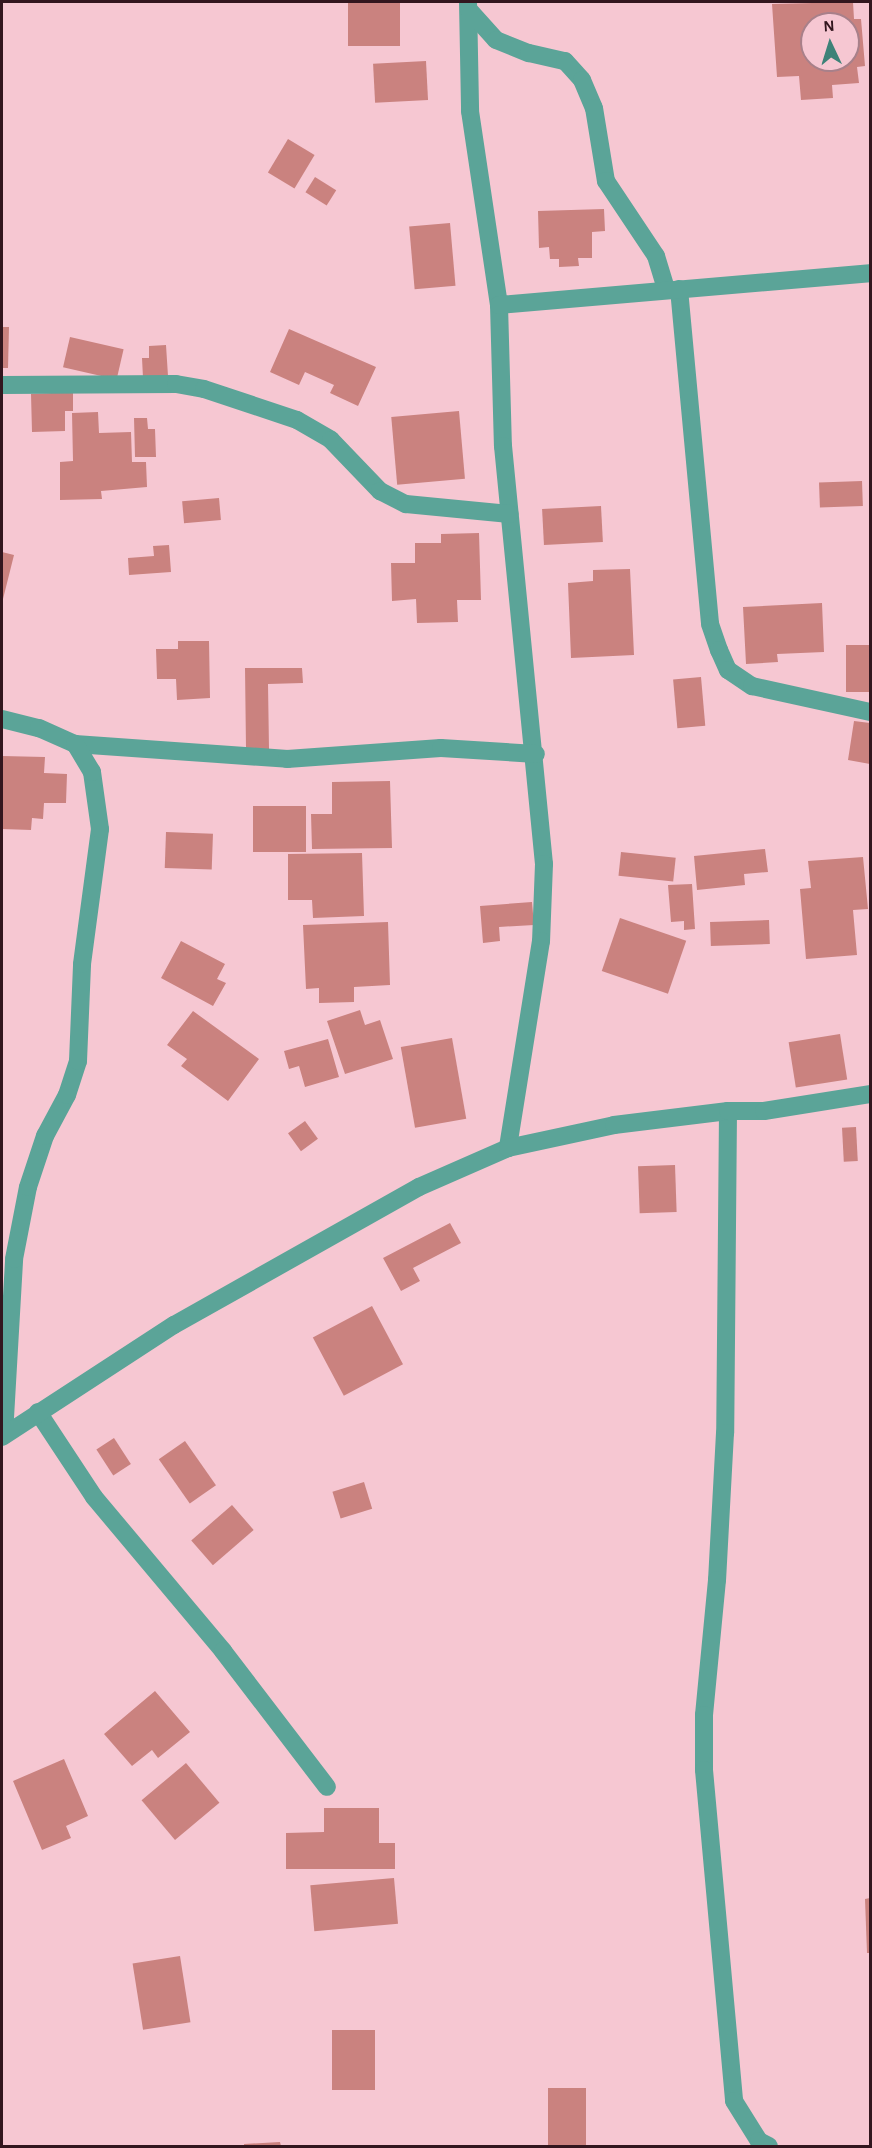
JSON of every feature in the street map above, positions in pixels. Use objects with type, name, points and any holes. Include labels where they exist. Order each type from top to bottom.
[{"type":"street","points":[[468,6],[496,40],[529,53],[565,61],[582,80],[594,108],[606,181],[656,256],[672,289],[711,624],[728,670],[752,686],[870,712]]},
{"type":"street","points":[[468,6],[470,111],[499,305],[503,446],[536,754],[544,864],[541,941],[508,1148]]},
{"type":"street","points":[[499,305],[870,273]]},
{"type":"street","points":[[2,386],[176,384],[204,389],[297,420],[331,440],[380,490],[406,504],[510,514]]},
{"type":"street","points":[[2,719],[39,728],[75,744],[286,759],[441,748],[536,754]]},
{"type":"street","points":[[3,1436],[8,1257],[45,1136],[68,1095],[78,1061],[82,964],[100,829],[92,772],[75,744]]},
{"type":"street","points":[[3,1436],[174,1325],[419,1187],[508,1148],[614,1125],[728,1111],[764,1111],[870,1094]]},
{"type":"street","points":[[728,1111],[725,1433],[718,1570],[705,1704],[704,1770],[734,2101],[759,2141],[770,2146]]},
{"type":"street","points":[[38,1412],[94,1497],[223,1651],[327,1787]]},
{"type":"building","points":[[348,2],[400,2],[400,46],[348,46]]},
{"type":"building","points":[[853,2],[854,12],[800,12],[800,72],[858,72],[859,83],[832,85],[833,98],[801,100],[799,76],[777,77],[772,4]]},
{"type":"building","points":[[860,19],[861,19],[865,66],[860,67]]},
{"type":"building","points":[[426,61],[428,100],[375,103],[373,64]]},
{"type":"building","points":[[288,139],[315,155],[294,188],[268,172]]},
{"type":"building","points":[[315,177],[336,190],[327,206],[305,192]]},
{"type":"building","points":[[604,209],[605,231],[592,232],[592,258],[578,258],[579,266],[559,267],[559,259],[550,259],[549,247],[539,248],[538,211]]},
{"type":"building","points":[[450,223],[455,286],[415,289],[409,227]]},
{"type":"building","points":[[2,327],[9,327],[8,368],[2,368]]},
{"type":"building","points":[[289,329],[376,367],[358,406],[330,393],[334,385],[305,372],[299,385],[270,372]]},
{"type":"building","points":[[70,337],[124,349],[117,380],[63,367]]},
{"type":"building","points":[[166,345],[168,376],[143,378],[142,358],[149,358],[149,346]]},
{"type":"building","points":[[73,392],[73,411],[65,411],[65,431],[32,432],[31,394]]},
{"type":"building","points":[[459,411],[465,479],[397,485],[391,417]]},
{"type":"building","points":[[98,412],[99,433],[131,432],[132,462],[146,462],[147,487],[101,491],[102,499],[60,500],[60,462],[73,461],[72,413]]},
{"type":"building","points":[[134,418],[147,418],[148,429],[155,429],[156,457],[135,457]]},
{"type":"building","points":[[862,481],[863,506],[820,507],[819,483]]},
{"type":"building","points":[[219,498],[221,520],[184,523],[182,501]]},
{"type":"building","points":[[601,506],[603,542],[544,545],[542,509]]},
{"type":"building","points":[[479,533],[481,600],[457,600],[458,622],[417,623],[416,599],[392,601],[391,563],[415,563],[415,543],[441,543],[441,534]]},
{"type":"building","points":[[169,545],[171,572],[129,575],[128,558],[154,556],[153,546]]},
{"type":"building","points":[[2,552],[14,555],[2,603]]},
{"type":"building","points":[[630,569],[634,655],[571,658],[568,583],[593,581],[593,570]]},
{"type":"building","points":[[822,603],[824,652],[777,654],[778,662],[746,664],[743,607]]},
{"type":"building","points":[[178,641],[209,641],[210,698],[177,700],[176,679],[157,679],[156,649],[178,649]]},
{"type":"building","points":[[846,645],[870,645],[870,692],[846,692]]},
{"type":"building","points":[[245,668],[302,668],[303,683],[268,684],[269,749],[246,749]]},
{"type":"building","points":[[701,677],[705,726],[677,728],[673,679]]},
{"type":"building","points":[[854,721],[870,723],[870,764],[848,760]]},
{"type":"building","points":[[2,756],[45,757],[44,773],[67,774],[66,803],[44,803],[43,819],[32,818],[31,830],[2,829]]},
{"type":"building","points":[[390,781],[392,848],[312,849],[311,814],[332,814],[332,782]]},
{"type":"building","points":[[253,806],[306,806],[306,852],[253,852]]},
{"type":"building","points":[[166,832],[213,834],[212,870],[165,868]]},
{"type":"building","points":[[765,849],[768,872],[744,874],[745,885],[697,890],[694,856]]},
{"type":"building","points":[[621,852],[676,858],[673,882],[618,876]]},
{"type":"building","points":[[362,853],[364,916],[313,918],[312,900],[288,900],[288,854]]},
{"type":"building","points":[[863,857],[868,909],[853,910],[857,955],[806,959],[800,889],[811,888],[808,861]]},
{"type":"building","points":[[692,884],[695,929],[684,930],[684,921],[671,922],[668,885]]},
{"type":"building","points":[[532,902],[534,925],[499,927],[500,941],[483,943],[480,906]]},
{"type":"building","points":[[620,918],[686,941],[668,994],[602,971]]},
{"type":"building","points":[[769,920],[770,944],[711,946],[710,922]]},
{"type":"building","points":[[388,922],[390,985],[354,987],[354,1002],[319,1003],[319,988],[306,989],[303,925]]},
{"type":"building","points":[[181,941],[225,964],[217,979],[226,983],[213,1006],[161,978]]},
{"type":"building","points":[[360,1010],[365,1025],[380,1020],[393,1059],[345,1074],[327,1021]]},
{"type":"building","points":[[193,1011],[259,1059],[228,1101],[181,1066],[187,1059],[167,1045]]},
{"type":"building","points":[[840,1034],[847,1079],[796,1088],[789,1042]]},
{"type":"building","points":[[452,1038],[466,1119],[415,1128],[401,1047]]},
{"type":"building","points":[[328,1039],[339,1077],[305,1087],[299,1066],[289,1069],[284,1051]]},
{"type":"building","points":[[305,1121],[318,1139],[301,1151],[288,1133]]},
{"type":"building","points":[[856,1127],[858,1161],[844,1162],[842,1128]]},
{"type":"building","points":[[675,1165],[677,1212],[640,1213],[638,1166]]},
{"type":"building","points":[[450,1223],[461,1243],[413,1268],[420,1281],[401,1291],[383,1258]]},
{"type":"building","points":[[372,1306],[403,1364],[344,1396],[313,1337]]},
{"type":"building","points":[[114,1438],[131,1464],[113,1475],[96,1449]]},
{"type":"building","points":[[185,1441],[216,1485],[190,1504],[159,1459]]},
{"type":"building","points":[[364,1482],[372,1509],[341,1518],[332,1492]]},
{"type":"building","points":[[232,1505],[254,1530],[213,1565],[191,1540]]},
{"type":"building","points":[[155,1691],[190,1732],[158,1758],[152,1750],[132,1766],[104,1734]]},
{"type":"building","points":[[64,1759],[88,1816],[66,1826],[71,1838],[42,1850],[13,1781]]},
{"type":"building","points":[[186,1763],[219,1803],[175,1840],[142,1800]]},
{"type":"building","points":[[324,1808],[379,1808],[379,1843],[395,1843],[395,1869],[286,1869],[286,1833],[324,1832]]},
{"type":"building","points":[[394,1878],[398,1924],[314,1931],[310,1885]]},
{"type":"building","points":[[870,1898],[870,1953],[867,1953],[865,1899]]},
{"type":"building","points":[[180,1956],[190,2022],[143,2030],[133,1964]]},
{"type":"building","points":[[332,2030],[375,2030],[375,2090],[332,2090]]},
{"type":"building","points":[[548,2088],[586,2088],[586,2146],[548,2146]]},
{"type":"building","points":[[280,2142],[281,2146],[244,2146],[244,2144]]}]
